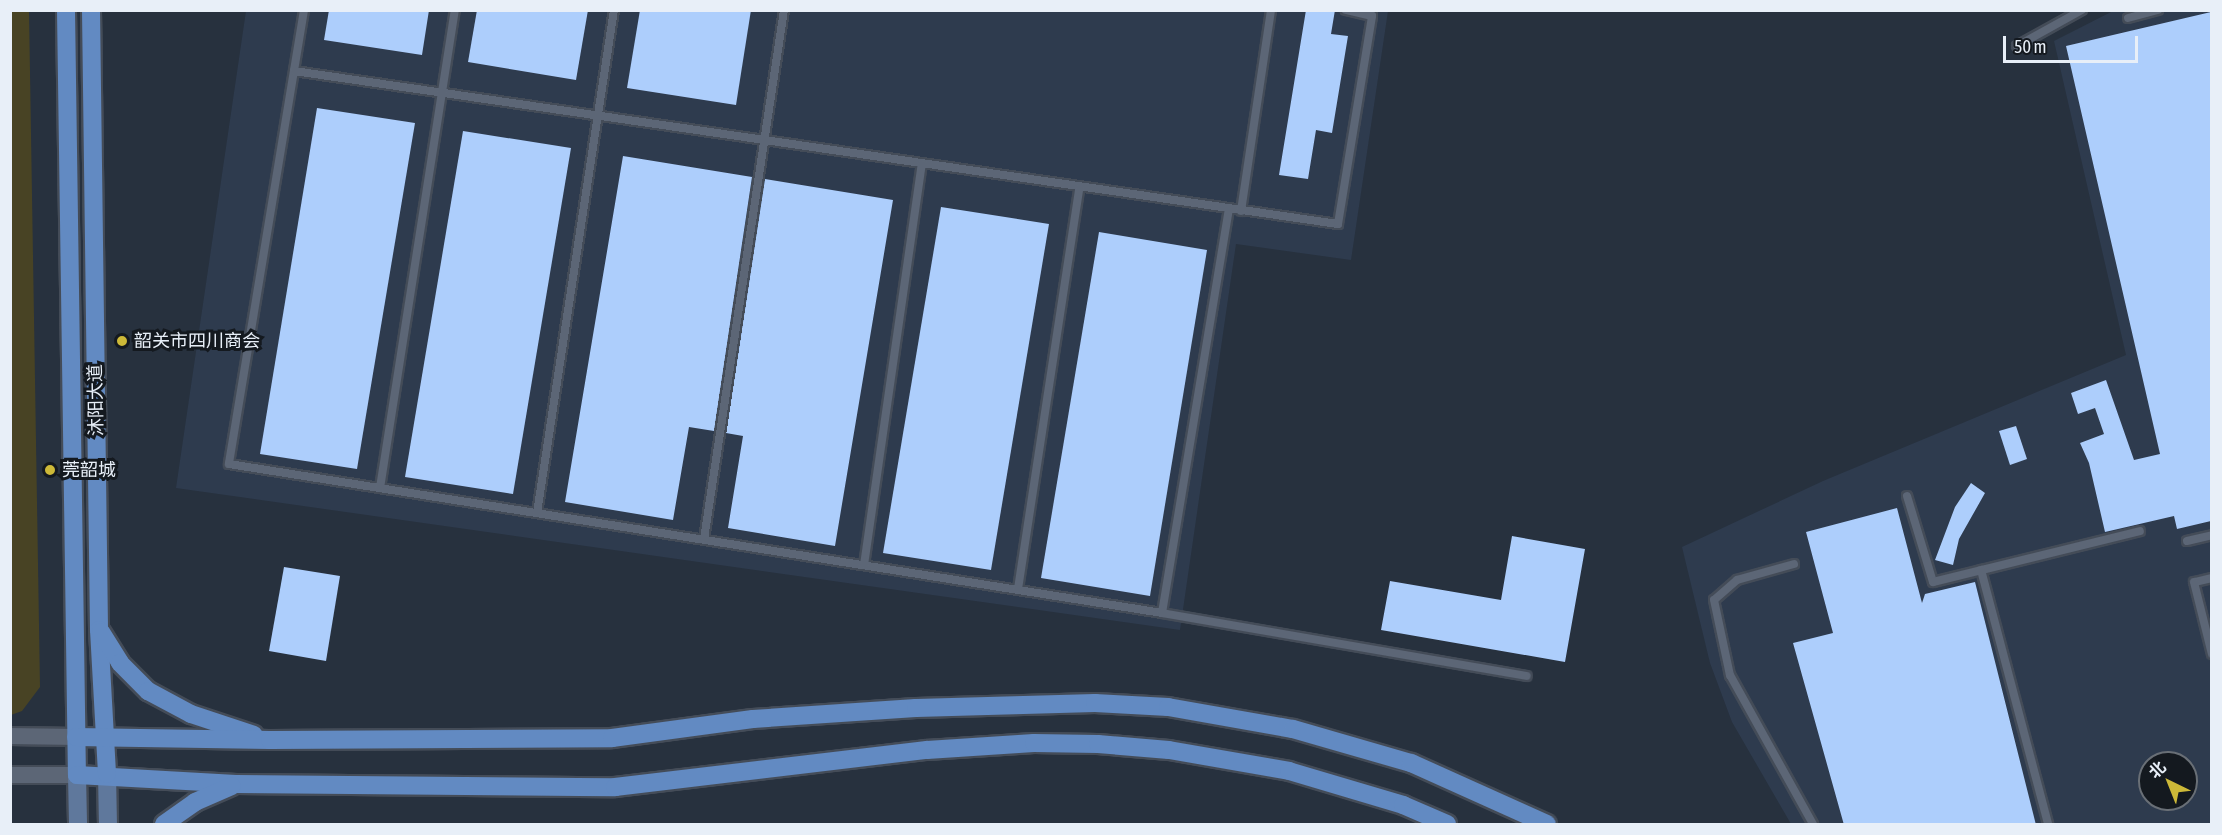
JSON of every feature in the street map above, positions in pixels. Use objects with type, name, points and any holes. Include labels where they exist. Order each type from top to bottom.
[{"type":"main road","name":"沐阳大道","points":[[66,10],[78,825]]},
{"type":"main road","name":"沐阳大道","points":[[91,10],[99,630],[108,825]]},
{"type":"main road","points":[[99,630],[120,663],[165,703],[270,740]]},
{"type":"main road","points":[[76,736],[270,740],[612,738],[753,719],[916,708],[1095,703],[1168,707],[1293,729],[1411,763],[1547,825]]},
{"type":"main road","points":[[77,775],[107,774],[236,784],[615,787],[927,750],[1034,743],[1098,744],[1169,750],[1288,771],[1403,805],[1448,825]]},
{"type":"main road","points":[[164,825],[195,802],[236,784]]},
{"type":"street","points":[[10,736],[76,736]]},
{"type":"street","points":[[10,775],[77,775]]},
{"type":"lane","points":[[304,10],[229,464],[1162,613],[1527,676]]},
{"type":"lane","points":[[380,488],[455,10]]},
{"type":"lane","points":[[537,513],[614,10]]},
{"type":"lane","points":[[704,539],[784,10]]},
{"type":"lane","points":[[1241,211],[1271,10]]},
{"type":"lane","points":[[294,71],[1079,189],[1338,224],[1372,16],[1346,10]]},
{"type":"lane","points":[[2017,46],[2070,13],[2082,10]]},
{"type":"lane","points":[[2128,18],[2158,10]]},
{"type":"lane","points":[[864,565],[922,164]]},
{"type":"lane","points":[[1018,590],[1079,189]]},
{"type":"lane","points":[[1162,613],[1229,210]]},
{"type":"lane","points":[[1907,496],[1933,582],[2140,531]]},
{"type":"lane","points":[[2187,541],[2211,535]]},
{"type":"lane","points":[[1794,564],[1737,580],[1714,600],[1721,648],[1730,675],[1813,825]]},
{"type":"lane","points":[[1981,570],[2048,825]]},
{"type":"lane","points":[[2211,578],[2194,582],[2211,654]]},
{"type":"shaded area","points":[[10,11],[29,11],[40,687],[22,711],[11,715]]},
{"type":"shaded area","points":[[246,11],[1388,11],[1351,260],[1236,244],[1180,630],[176,488]]},
{"type":"shaded area","points":[[2113,11],[2211,11],[2211,824],[1791,824],[1732,722],[1710,663],[1682,547],[1823,481],[2126,355],[2054,41]]},
{"type":"building","points":[[329,10],[429,10],[422,55],[324,40]]},
{"type":"building","points":[[477,10],[588,10],[576,80],[468,62]]},
{"type":"building","points":[[640,10],[751,10],[736,105],[627,88]]},
{"type":"building","points":[[1306,10],[1335,10],[1331,34],[1348,36],[1332,133],[1316,130],[1308,179],[1279,175]]},
{"type":"building","points":[[2211,12],[2211,521],[2177,529],[2174,516],[2105,532],[2089,463],[2080,443],[2104,434],[2095,408],[2078,414],[2071,393],[2106,380],[2134,460],[2160,454],[2066,46]]},
{"type":"building","points":[[317,108],[415,123],[357,469],[260,454]]},
{"type":"building","points":[[463,131],[571,148],[513,494],[405,477]]},
{"type":"building","points":[[623,156],[752,177],[714,431],[689,427],[673,520],[565,502]]},
{"type":"building","points":[[765,179],[893,200],[835,546],[728,528],[743,436],[726,433]]},
{"type":"building","points":[[941,207],[1049,224],[991,570],[883,553]]},
{"type":"building","points":[[1099,232],[1207,250],[1150,596],[1041,578]]},
{"type":"building","points":[[2016,426],[2027,459],[2010,465],[1999,431]]},
{"type":"building","points":[[1971,483],[1985,493],[1959,539],[1953,565],[1935,560],[1955,507]]},
{"type":"building","points":[[1897,508],[1922,603],[1925,594],[1975,582],[2036,825],[1844,825],[1793,643],[1833,633],[1806,532]]},
{"type":"building","points":[[1512,536],[1585,549],[1565,662],[1381,630],[1390,581],[1501,600]]},
{"type":"building","points":[[284,567],[340,576],[326,661],[269,651]]},
{"type":"place","name":"韶关市四川商会","points":[[122,341]]},
{"type":"place","name":"莞韶城","points":[[50,470]]}]
